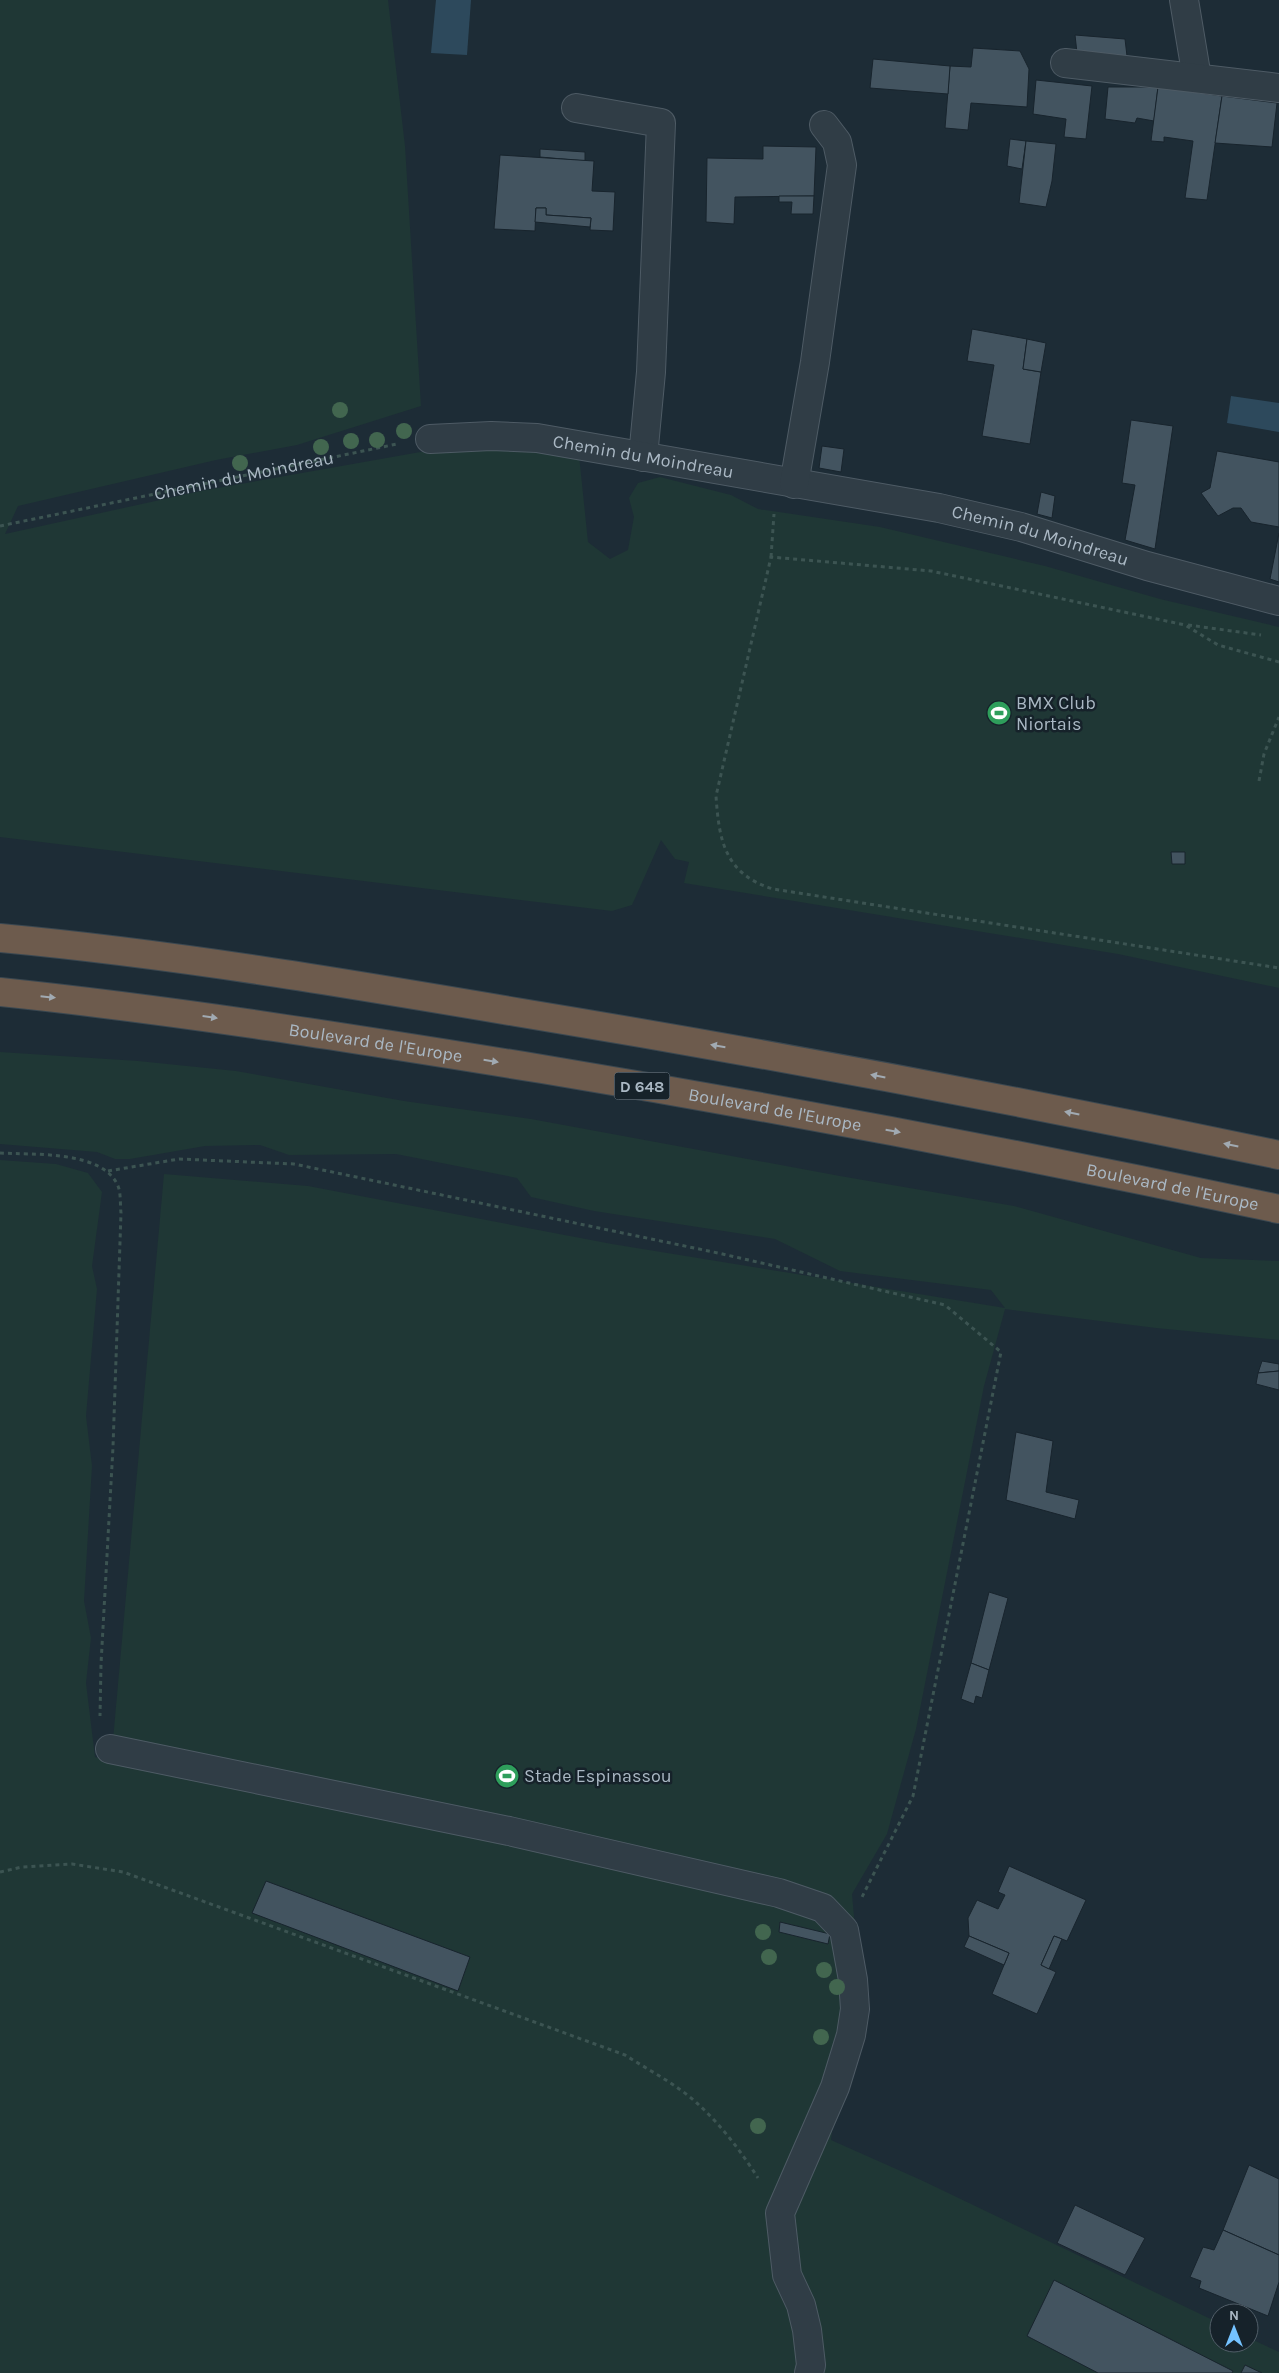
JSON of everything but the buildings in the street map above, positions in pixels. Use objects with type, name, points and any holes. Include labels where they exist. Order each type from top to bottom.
[{"type":"highway","points":[[0,938],[200,962],[647,1034],[964,1092],[1279,1155]]},
{"type":"highway","name":"Boulevard de l'Europe","points":[[0,992],[198,1015],[620,1082],[938,1140],[1279,1209]]},
{"type":"street","points":[[1184,0],[1196,78]]},
{"type":"street","points":[[1065,63],[1279,88]]},
{"type":"street","points":[[576,108],[661,122],[651,372],[643,457]]},
{"type":"street","points":[[785,483],[815,362],[842,166],[837,142],[824,124]]},
{"type":"street","name":"Chemin du Moindreau","points":[[430,439],[491,436],[537,438],[785,483],[939,508],[1021,527],[1147,566],[1279,601]]},
{"type":"street","points":[[110,1749],[509,1831],[779,1893],[823,1908],[844,1930],[853,1980],[855,2009],[851,2035],[835,2087],[780,2213],[787,2275],[801,2306],[807,2330],[811,2364],[809,2373]]},
{"type":"path","name":"Chemin du Moindreau","points":[[0,526],[376,448],[430,439]]},
{"type":"path","points":[[785,483],[771,556],[716,796],[718,824],[725,853],[741,872],[758,884],[773,889],[1279,968]]},
{"type":"path","points":[[771,556],[931,571],[1185,625],[1267,636]]},
{"type":"path","points":[[1185,625],[1218,645],[1279,662]]},
{"type":"path","points":[[1259,781],[1264,754],[1279,717]]},
{"type":"path","points":[[0,1153],[69,1157],[108,1171],[179,1159],[294,1164],[718,1253],[945,1305],[1001,1352],[913,1796],[844,1930]]},
{"type":"path","points":[[108,1171],[118,1186],[121,1213],[113,1448],[101,1664],[100,1730],[110,1749]]},
{"type":"path","points":[[0,1872],[22,1867],[72,1864],[123,1872],[626,2055],[670,2083],[699,2105],[720,2127],[756,2175],[780,2213]]},
{"type":"green space","points":[[0,0],[388,0],[405,146],[421,406],[297,445],[216,460],[18,506],[5,534],[201,491],[426,451],[498,444],[579,455],[588,542],[610,559],[628,550],[634,517],[629,498],[638,483],[660,477],[731,495],[758,509],[880,527],[1045,566],[1160,599],[1279,627],[1279,988],[1118,954],[684,883],[689,862],[675,859],[661,840],[632,905],[612,911],[0,837]]},
{"type":"green space","name":"Stade Espinassou","points":[[0,1052],[138,1061],[236,1071],[404,1101],[531,1119],[1014,1206],[1201,1258],[1279,1261],[1279,1340],[1156,1328],[1005,1309],[984,1386],[916,1729],[887,1834],[852,1894],[856,1939],[831,2140],[921,2180],[1209,2318],[1209,2353],[1259,2353],[1259,2343],[1279,2352],[1279,2373],[0,2373],[0,1160],[56,1164],[88,1173],[102,1192],[92,1266],[97,1289],[86,1416],[92,1466],[84,1601],[91,1638],[86,1683],[95,1757],[111,1762],[164,1174],[308,1186],[612,1244],[1005,1308],[991,1290],[840,1271],[775,1239],[594,1211],[531,1197],[517,1178],[396,1154],[289,1155],[260,1145],[205,1146],[130,1159],[115,1159],[97,1152],[0,1144]]},
{"type":"water","points":[[436,0],[471,0],[467,55],[431,53]]},
{"type":"water","points":[[1231,396],[1279,403],[1279,432],[1227,423]]},
{"type":"place","name":"BMX Club Niortais","points":[[999,713]]},
{"type":"place","name":"Stade Espinassou","points":[[507,1776]]}]
